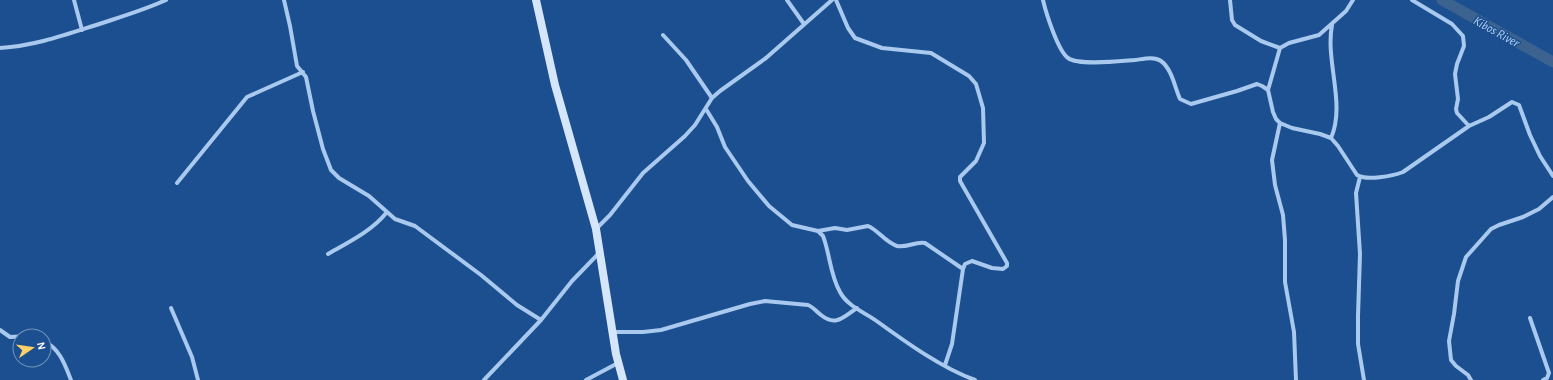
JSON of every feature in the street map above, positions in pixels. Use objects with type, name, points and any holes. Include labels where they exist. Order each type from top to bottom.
[{"type":"main road","points":[[536,0],[555,85],[596,229],[618,363],[623,380]]},
{"type":"street","points":[[74,0],[82,30]]},
{"type":"street","points":[[0,48],[35,44],[121,18],[166,0]]},
{"type":"street","points":[[284,0],[297,66],[306,77],[323,149],[331,170],[339,178],[369,196],[395,219],[415,226],[481,275],[517,305],[541,320]]},
{"type":"street","points":[[787,0],[804,24]]},
{"type":"street","points":[[596,229],[610,215],[643,173],[696,125],[712,98],[766,58],[832,0]]},
{"type":"street","points":[[836,0],[848,28],[855,38],[882,48],[931,53],[969,76],[976,84],[983,108],[984,143],[976,161],[960,177],[960,181],[1007,263],[1007,266],[1003,270],[972,262],[965,264],[953,339],[946,365]]},
{"type":"street","points":[[1043,0],[1056,38],[1063,53],[1073,61],[1118,62],[1155,58],[1162,61],[1167,68],[1180,99],[1191,104],[1257,84],[1268,90]]},
{"type":"street","points":[[1230,0],[1232,20],[1235,25],[1261,41],[1280,48],[1294,41],[1319,35],[1346,11],[1353,0]]},
{"type":"street","points":[[1412,0],[1452,24],[1463,36],[1464,46],[1455,74],[1458,99],[1456,109],[1457,113],[1469,126]]},
{"type":"street","points":[[1331,138],[1334,130],[1336,96],[1330,36],[1332,25]]},
{"type":"street","points":[[663,35],[686,60],[712,98]]},
{"type":"street","points":[[1280,48],[1268,90],[1273,112],[1280,123],[1292,128],[1331,138],[1357,175],[1360,177],[1371,178],[1403,172],[1469,126],[1489,117],[1512,102],[1516,102],[1521,109],[1530,135],[1540,156],[1553,176]]},
{"type":"street","points":[[177,183],[247,97],[303,72]]},
{"type":"street","points":[[706,109],[717,127],[725,147],[740,170],[769,206],[792,225],[818,231],[835,228],[847,230],[868,226],[892,244],[898,246],[921,242],[925,243],[963,269]]},
{"type":"street","points":[[1280,123],[1272,160],[1275,185],[1283,215],[1285,240],[1285,282],[1294,332],[1296,380]]},
{"type":"street","points":[[1360,177],[1356,193],[1360,254],[1358,344],[1364,380]]},
{"type":"street","points":[[1471,380],[1468,375],[1456,366],[1452,360],[1449,342],[1458,281],[1466,257],[1491,229],[1538,209],[1553,197]]},
{"type":"street","points":[[328,254],[362,235],[381,220],[387,212]]},
{"type":"street","points":[[818,231],[823,236],[840,293],[857,308],[892,333],[946,365],[975,380]]},
{"type":"street","points":[[484,380],[541,320],[572,281],[600,252]]},
{"type":"street","points":[[613,332],[661,330],[765,301],[808,305],[826,319],[834,321],[839,320],[857,308]]},
{"type":"street","points":[[171,308],[192,357],[198,380]]},
{"type":"street","points":[[1530,318],[1549,372],[1547,378],[1543,380]]},
{"type":"street","points":[[0,330],[12,337]]},
{"type":"street","points":[[52,347],[64,361],[71,380]]},
{"type":"street","points":[[586,380],[618,363]]},
{"type":"waterway","name":"Kibos River","points":[[1442,0],[1553,62]]}]
